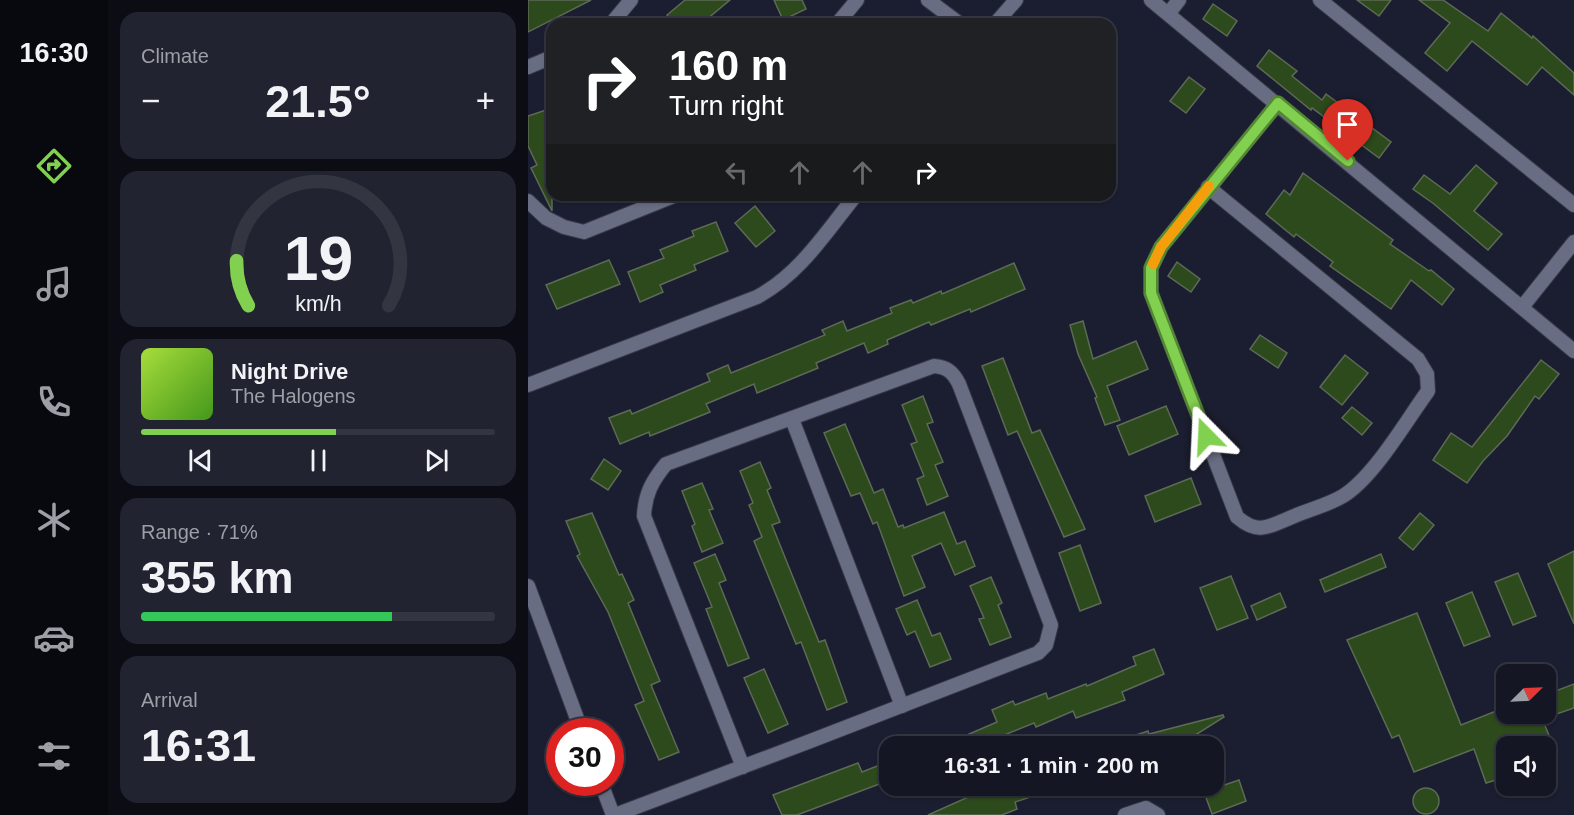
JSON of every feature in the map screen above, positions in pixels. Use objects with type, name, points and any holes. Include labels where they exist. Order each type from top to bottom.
[{"type":"street","points":[[616,18],[631,0]]},
{"type":"street","points":[[842,18],[857,0]]},
{"type":"street","points":[[928,0],[952,18]]},
{"type":"street","points":[[1000,18],[1016,0]]},
{"type":"street","points":[[1151,0],[1523,306],[1574,351]]},
{"type":"street","points":[[1169,13],[1179,0]]},
{"type":"street","points":[[1320,0],[1574,205]]},
{"type":"street","points":[[528,67],[546,60]]},
{"type":"street","points":[[1208,187],[1418,359],[1427,374],[1428,391],[1366,476],[1354,488],[1342,496],[1265,528],[1249,527],[1237,517],[1151,293],[1151,268],[1161,247],[1208,187],[1278,103]]},
{"type":"street","points":[[528,201],[546,218],[564,227],[584,232],[661,201]]},
{"type":"street","points":[[528,385],[757,297],[777,287],[792,274],[851,201]]},
{"type":"street","points":[[1523,306],[1574,242]]},
{"type":"street","points":[[606,796],[614,815],[742,767],[902,706],[1038,653],[1046,645],[1051,625],[955,375],[945,367],[934,366],[666,464],[645,497],[644,516],[742,767]]},
{"type":"street","points":[[792,419],[902,706]]},
{"type":"street","points":[[528,586],[577,718]]},
{"type":"street","points":[[1125,815],[1146,808],[1158,815]]},
{"type":"building","points":[[528,0],[591,0],[556,18],[546,18],[546,23],[528,32]]},
{"type":"building","points":[[685,0],[730,0],[708,18],[670,18],[667,15]]},
{"type":"building","points":[[774,0],[802,0],[806,9],[782,18]]},
{"type":"building","points":[[1357,0],[1391,0],[1379,16]]},
{"type":"building","points":[[1419,0],[1443,0],[1488,31],[1501,13],[1532,38],[1533,36],[1574,73],[1574,95],[1542,67],[1527,85],[1472,41],[1447,71],[1425,53],[1450,23]]},
{"type":"building","points":[[1213,4],[1237,21],[1227,36],[1203,19]]},
{"type":"building","points":[[1269,50],[1297,71],[1292,76],[1322,100],[1326,94],[1391,142],[1379,158],[1312,108],[1311,110],[1257,66]]},
{"type":"building","points":[[1189,77],[1205,89],[1186,113],[1170,101]]},
{"type":"building","points":[[546,110],[546,199],[531,168],[537,165],[528,146],[528,116]]},
{"type":"building","points":[[1476,165],[1497,183],[1474,211],[1502,234],[1488,250],[1413,189],[1424,175],[1450,194]]},
{"type":"building","points":[[1303,173],[1393,240],[1390,244],[1429,271],[1431,270],[1454,289],[1442,305],[1411,280],[1391,309],[1330,266],[1333,262],[1296,234],[1294,237],[1266,214],[1284,190],[1290,195]]},
{"type":"building","points":[[547,201],[552,201],[552,211]]},
{"type":"building","points":[[755,206],[775,231],[756,247],[735,223]]},
{"type":"building","points":[[716,222],[728,251],[694,265],[696,270],[660,285],[663,292],[640,302],[628,272],[664,258],[660,250],[694,236],[692,231]]},
{"type":"building","points":[[609,260],[620,284],[557,309],[546,285]]},
{"type":"building","points":[[1177,262],[1200,279],[1191,292],[1168,276]]},
{"type":"building","points":[[1014,263],[1025,289],[971,312],[970,309],[931,325],[929,322],[887,340],[888,344],[868,353],[864,343],[816,363],[818,368],[757,393],[754,384],[706,404],[710,412],[650,436],[649,432],[620,444],[609,418],[630,410],[632,414],[710,381],[707,374],[728,365],[731,373],[825,335],[822,330],[843,321],[847,331],[892,313],[890,308],[911,300],[913,303],[941,291],[942,294]]},
{"type":"building","points":[[1083,321],[1093,359],[1136,341],[1148,369],[1107,386],[1120,420],[1105,425],[1095,398],[1097,397],[1078,354],[1070,325]]},
{"type":"building","points":[[1260,335],[1287,353],[1278,368],[1250,349]]},
{"type":"building","points":[[1345,355],[1368,373],[1342,405],[1320,387]]},
{"type":"building","points":[[1003,358],[1032,433],[1040,430],[1085,529],[1064,537],[1017,431],[1008,435],[982,366]]},
{"type":"building","points":[[1541,360],[1559,374],[1539,399],[1535,396],[1507,436],[1483,461],[1467,483],[1433,460],[1451,433],[1472,447]]},
{"type":"building","points":[[923,396],[933,422],[927,424],[943,462],[935,465],[948,496],[927,505],[917,479],[924,476],[911,444],[917,442],[902,405]]},
{"type":"building","points":[[1166,406],[1178,434],[1129,455],[1117,426]]},
{"type":"building","points":[[1352,407],[1372,423],[1362,435],[1342,418]]},
{"type":"building","points":[[845,424],[874,493],[883,489],[898,527],[903,525],[904,528],[944,512],[957,544],[965,541],[975,566],[955,575],[941,543],[912,556],[925,587],[904,596],[877,522],[873,524],[860,493],[851,496],[824,433]]},
{"type":"building","points":[[604,459],[621,471],[608,490],[591,479]]},
{"type":"building","points":[[760,462],[771,488],[767,490],[780,522],[772,525],[819,642],[825,640],[847,702],[827,710],[801,642],[796,644],[754,541],[762,537],[749,505],[753,503],[740,471]]},
{"type":"building","points":[[1191,478],[1201,504],[1155,522],[1145,496]]},
{"type":"building","points":[[702,483],[713,509],[709,510],[723,543],[702,552],[692,526],[695,524],[682,491]]},
{"type":"building","points":[[592,513],[619,575],[622,574],[634,600],[628,603],[660,681],[651,685],[679,752],[659,760],[635,705],[644,701],[608,612],[577,556],[580,554],[566,521]]},
{"type":"building","points":[[1420,513],[1434,525],[1413,550],[1399,538]]},
{"type":"building","points":[[1080,545],[1101,603],[1080,611],[1059,553]]},
{"type":"building","points":[[1574,551],[1574,624],[1548,564]]},
{"type":"building","points":[[715,554],[726,580],[719,583],[749,658],[728,666],[706,609],[712,607],[694,563]]},
{"type":"building","points":[[1381,554],[1386,567],[1325,592],[1320,580]]},
{"type":"building","points":[[1518,573],[1536,616],[1513,625],[1495,582]]},
{"type":"building","points":[[1231,576],[1248,618],[1217,630],[1200,588]]},
{"type":"building","points":[[991,577],[1002,603],[998,605],[1011,637],[990,645],[979,619],[984,618],[970,586]]},
{"type":"building","points":[[1472,592],[1490,636],[1464,646],[1446,603]]},
{"type":"building","points":[[1280,593],[1286,607],[1257,620],[1251,606]]},
{"type":"building","points":[[917,600],[932,636],[940,633],[951,659],[930,667],[915,631],[907,635],[896,609]]},
{"type":"building","points":[[1417,613],[1461,725],[1496,711],[1496,724],[1544,724],[1549,736],[1496,736],[1496,780],[1486,783],[1474,749],[1414,772],[1399,735],[1392,738],[1347,640]]},
{"type":"building","points":[[1154,649],[1164,674],[1122,692],[1125,700],[1076,718],[1073,711],[1036,727],[1034,723],[1002,736],[965,736],[997,722],[992,710],[1013,701],[1015,705],[1046,693],[1048,699],[1086,684],[1087,686],[1136,665],[1133,657]]},
{"type":"building","points":[[764,669],[788,724],[768,733],[744,678]]},
{"type":"building","points":[[1574,684],[1574,708],[1556,714],[1556,691]]},
{"type":"building","points":[[1223,715],[1224,717],[1194,736],[1133,736],[1148,731],[1149,734]]},
{"type":"building","points":[[858,763],[862,772],[879,765],[879,784],[797,815],[782,815],[773,795]]},
{"type":"building","points":[[1239,780],[1246,801],[1212,814],[1205,796],[1224,796],[1224,785]]},
{"type":"building","points":[[1426,788],[1435,792],[1439,801],[1435,810],[1426,814],[1417,810],[1413,801],[1417,792]]},
{"type":"building","points":[[971,796],[1033,796],[1015,802],[1017,809],[1002,815],[928,815]]},
{"type":"slow traffic","points":[[1153,264],[1161,247],[1209,186]]},
{"type":"route","points":[[1206,436],[1151,293],[1151,268],[1161,247],[1278,103],[1348,161]]}]
